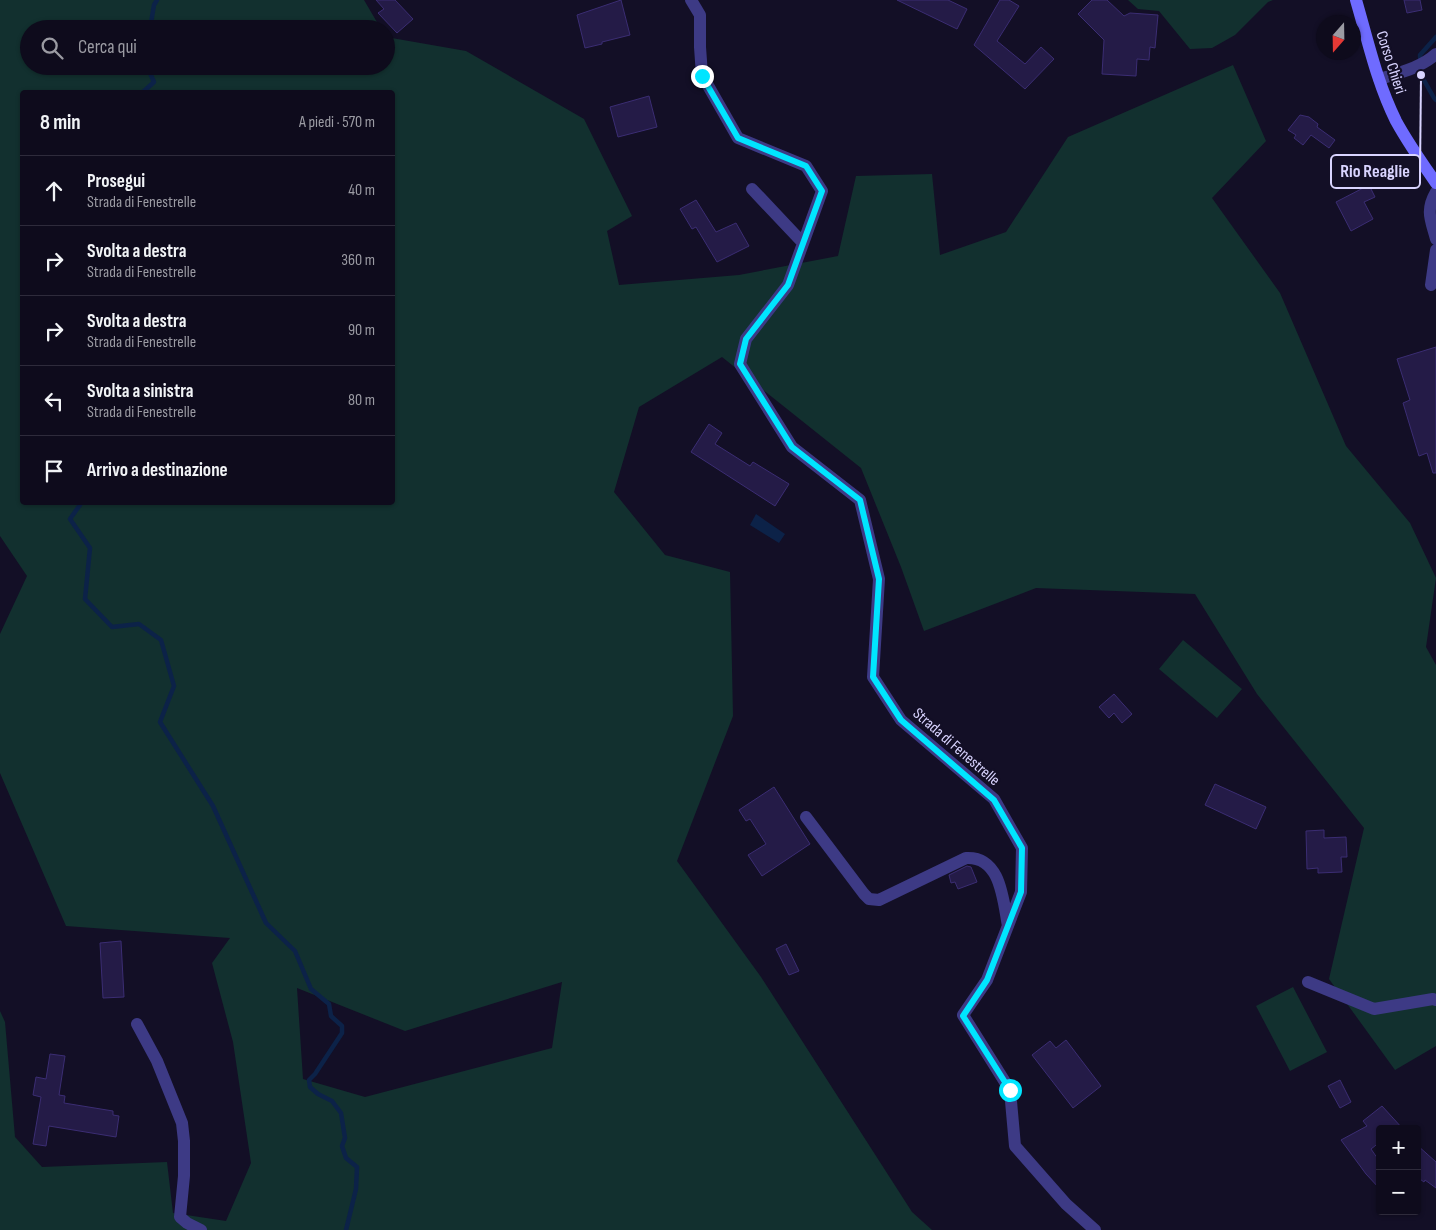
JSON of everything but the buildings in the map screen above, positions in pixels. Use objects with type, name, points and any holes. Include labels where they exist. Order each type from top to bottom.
[{"type":"main road","name":"Corso Chieri","points":[[1356,0],[1379,80],[1396,120],[1416,155],[1436,182]]},
{"type":"street","name":"Strada di Fenestrelle","points":[[691,0],[700,15],[702,76],[738,138],[806,166],[822,191],[788,285],[746,339],[740,364],[792,447],[860,500],[879,579],[873,677],[901,720],[994,800],[1022,848],[1021,892],[987,980],[963,1016],[1010,1090],[1015,1146],[1066,1204],[1095,1230]]},
{"type":"street","points":[[1379,80],[1410,69],[1434,56]]},
{"type":"street","points":[[752,189],[803,243]]},
{"type":"street","points":[[1436,192],[1429,209],[1436,239]]},
{"type":"street","points":[[1431,285],[1436,250]]},
{"type":"street","points":[[806,817],[869,899],[880,900],[966,858],[972,857],[982,861],[990,867],[1001,889],[1008,926]]},
{"type":"street","points":[[1308,982],[1374,1009],[1436,1000]]},
{"type":"street","points":[[136,1024],[157,1061],[182,1123],[184,1158],[180,1217],[201,1230]]},
{"type":"green space","points":[[0,0],[364,0],[376,20],[20,20],[20,75],[395,75],[395,39],[466,51],[584,119],[632,216],[607,231],[619,285],[739,275],[838,256],[856,176],[932,174],[940,255],[1006,232],[1068,137],[1233,65],[1266,141],[1212,198],[1280,293],[1346,446],[1410,523],[1436,578],[1426,647],[1436,665],[1436,1046],[1395,1070],[1329,979],[1364,828],[1257,694],[1195,594],[1036,588],[924,631],[901,567],[861,468],[722,357],[639,407],[614,492],[665,555],[730,572],[733,716],[677,861],[761,977],[912,1212],[932,1230],[0,1230],[0,1011],[5,1022],[15,1137],[42,1167],[167,1162],[173,1213],[226,1221],[251,1163],[233,1042],[212,963],[230,938],[66,926],[0,773],[0,634],[27,576],[0,536]],"holes":[[[562,982],[552,1048],[365,1097],[303,1079],[297,988],[405,1031]]]},
{"type":"green space","points":[[1128,0],[1273,0],[1268,2],[1235,35],[1212,48],[1190,49],[1159,11],[1138,9]]},
{"type":"green space","points":[[1183,640],[1242,689],[1217,718],[1159,669]]},
{"type":"green space","points":[[1293,987],[1327,1052],[1290,1071],[1256,1006]]},
{"type":"water","points":[[756,514],[785,534],[779,543],[750,525]]},
{"type":"waterway","points":[[152,20],[154,5],[157,0]]},
{"type":"waterway","points":[[1436,37],[1420,55],[1421,75],[1436,100]]},
{"type":"waterway","points":[[145,90],[154,82],[151,75]]},
{"type":"waterway","points":[[80,505],[70,519],[90,548],[85,599],[112,627],[139,624],[161,640],[174,686],[160,722],[213,806],[266,923],[295,951],[311,989],[329,1004],[331,1016],[342,1026],[342,1033],[309,1080],[310,1087],[318,1094],[332,1101],[341,1113],[345,1138],[342,1146],[346,1158],[357,1167],[356,1189],[346,1230]]},
{"type":"place","name":"Rio Reaglie","points":[[1421,75]]},
{"type":"route","points":[[702,76],[738,138],[806,166],[822,191],[788,285],[746,339],[740,364],[792,447],[860,500],[879,579],[873,677],[901,720],[994,800],[1022,848],[1021,892],[987,980],[963,1016],[1010,1090]]}]
